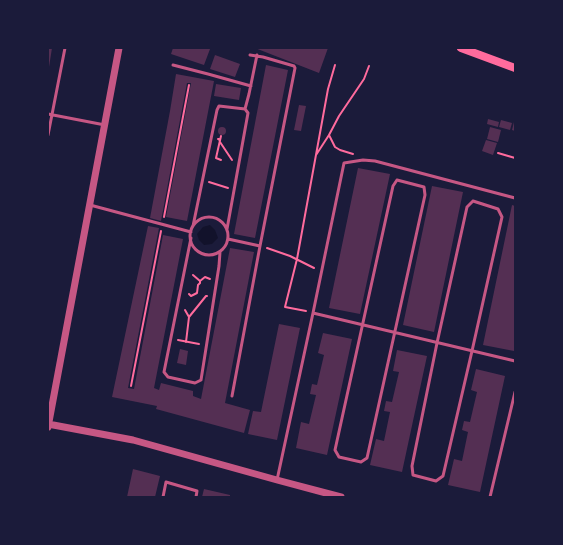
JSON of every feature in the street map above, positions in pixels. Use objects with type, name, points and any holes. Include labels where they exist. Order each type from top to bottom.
[{"type":"main road","points":[[461,48],[515,68]]},
{"type":"street","points":[[119,48],[48,425],[133,440],[341,497]]},
{"type":"lane","points":[[48,135],[50,114],[65,48]]},
{"type":"lane","points":[[232,396],[295,68],[294,66],[257,55],[250,55]]},
{"type":"lane","points":[[245,109],[219,106],[217,110],[191,232],[192,244],[200,253],[206,255],[212,255],[223,250],[228,239],[227,229],[248,114],[245,109],[257,55]]},
{"type":"lane","points":[[173,65],[251,86]]},
{"type":"lane","points":[[50,114],[105,125]]},
{"type":"lane","points":[[277,480],[344,163],[363,160],[375,161],[515,198]]},
{"type":"lane","points":[[397,180],[424,187],[425,195],[367,458],[361,462],[339,457],[335,450],[362,325],[393,186],[397,180]]},
{"type":"lane","points":[[473,201],[498,209],[502,217],[472,351],[443,476],[436,481],[413,475],[412,466],[437,343],[466,207],[473,201]]},
{"type":"lane","points":[[90,205],[191,232]]},
{"type":"lane","points":[[193,226],[203,218],[210,217],[216,218],[222,222],[227,229]]},
{"type":"lane","points":[[191,238],[164,372],[168,377],[194,383],[201,380],[217,281],[220,252]]},
{"type":"lane","points":[[228,239],[260,246]]},
{"type":"lane","points":[[313,313],[515,361]]},
{"type":"lane","points":[[490,497],[515,392]]},
{"type":"lane","points":[[162,497],[166,482],[197,490],[196,497]]},
{"type":"path","points":[[313,313],[285,307],[296,259],[328,89],[336,64]]},
{"type":"path","points":[[316,156],[339,116],[364,79],[369,66]]},
{"type":"path","points":[[132,386],[189,84]]},
{"type":"path","points":[[329,135],[335,146],[340,150],[354,154]]},
{"type":"path","points":[[216,158],[221,136]]},
{"type":"path","points":[[211,139],[219,139],[232,160],[239,161]]},
{"type":"path","points":[[498,153],[515,158]]},
{"type":"path","points":[[202,180],[234,189]]},
{"type":"path","points":[[260,246],[296,259],[321,272]]},
{"type":"path","points":[[193,275],[200,281]]},
{"type":"path","points":[[189,294],[191,296],[197,293],[200,281],[205,277],[217,281]]},
{"type":"path","points":[[186,342],[189,317],[206,296],[214,296]]},
{"type":"path","points":[[185,310],[189,317]]},
{"type":"path","points":[[171,339],[206,345]]},
{"type":"shaded area","points":[[210,225],[215,230],[218,238],[212,244],[204,245],[199,240],[197,234],[203,227]]},
{"type":"building","points":[[48,48],[52,48],[49,67],[48,66]]},
{"type":"building","points":[[173,48],[210,49],[204,65],[171,54]]},
{"type":"building","points":[[255,48],[328,48],[319,73]]},
{"type":"building","points":[[215,55],[240,64],[235,77],[210,69]]},
{"type":"building","points":[[266,65],[288,70],[255,238],[234,234]]},
{"type":"building","points":[[176,74],[214,81],[187,221],[166,217],[191,83],[187,83],[161,221],[150,218]]},
{"type":"building","points":[[216,84],[241,88],[239,100],[214,96]]},
{"type":"building","points":[[299,105],[306,106],[301,131],[294,130]]},
{"type":"building","points":[[488,119],[499,122],[498,127],[487,124]]},
{"type":"building","points":[[501,120],[512,123],[510,130],[499,127]]},
{"type":"building","points":[[514,122],[515,123],[515,131],[512,130]]},
{"type":"building","points":[[222,127],[225,128],[225,134],[222,135],[219,134],[218,131],[219,128]]},
{"type":"building","points":[[490,127],[501,130],[498,142],[487,139]]},
{"type":"building","points":[[486,140],[497,143],[493,155],[482,151]]},
{"type":"building","points":[[358,168],[390,174],[360,314],[329,308]]},
{"type":"building","points":[[432,186],[463,192],[434,332],[403,325]]},
{"type":"building","points":[[512,205],[515,206],[514,351],[483,345]]},
{"type":"building","points":[[148,226],[159,228],[128,388],[134,389],[163,235],[183,239],[154,388],[159,390],[161,383],[193,391],[193,396],[201,399],[230,248],[254,252],[225,403],[250,410],[244,433],[156,409],[157,406],[112,397]]},
{"type":"building","points":[[279,324],[300,328],[277,440],[248,434],[253,411],[261,412]]},
{"type":"building","points":[[323,333],[352,339],[327,455],[296,448],[301,422],[309,424],[316,395],[310,394],[312,384],[317,385],[324,355],[318,353]]},
{"type":"building","points":[[180,349],[188,351],[186,365],[177,363]]},
{"type":"building","points":[[397,350],[427,356],[402,472],[370,465],[376,439],[384,441],[390,412],[384,411],[386,401],[392,402],[399,372],[393,371]]},
{"type":"building","points":[[476,369],[505,376],[480,492],[448,485],[454,459],[462,461],[468,432],[462,430],[464,421],[470,422],[477,392],[471,390]]},
{"type":"building","points":[[133,469],[160,476],[155,497],[127,497]]},
{"type":"building","points":[[204,489],[230,495],[230,497],[202,497]]}]
